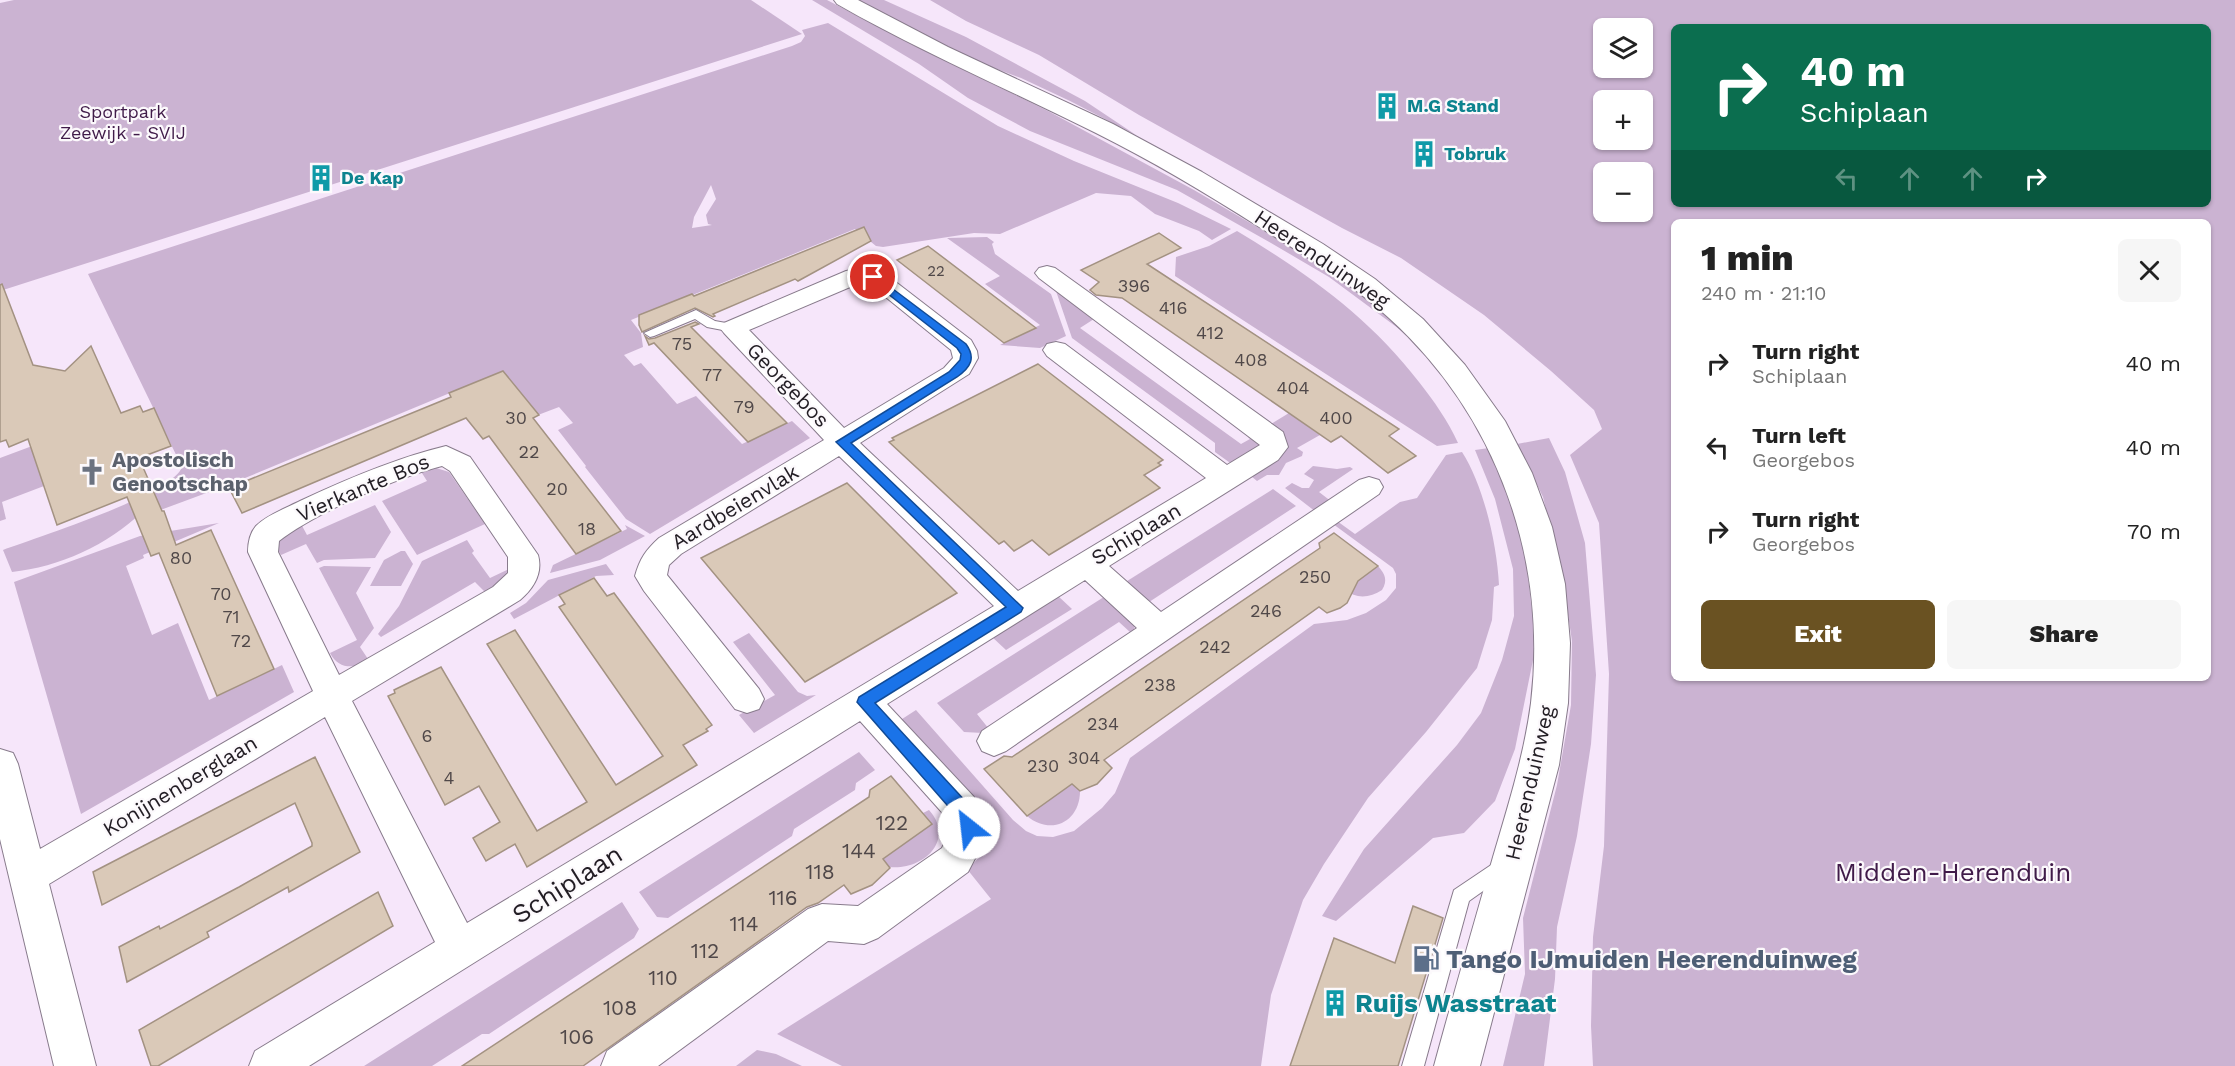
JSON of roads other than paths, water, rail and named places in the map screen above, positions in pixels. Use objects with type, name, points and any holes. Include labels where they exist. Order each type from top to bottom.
[{"type":"main road","name":"Heerenduinweg","points":[[844,0],[1107,130],[1234,200],[1324,255],[1381,297],[1439,351],[1473,394],[1506,450],[1531,508],[1542,551],[1551,602],[1553,683],[1547,726],[1457,1066]]},
{"type":"street","name":"Schiplaan","points":[[270,1066],[1226,479],[1274,447],[1273,439],[1047,273]]},
{"type":"street","name":"Georgebos","points":[[842,442],[962,368],[966,354],[962,346],[880,281],[864,274],[854,276],[733,328],[842,442],[1016,608]]},
{"type":"street","points":[[1056,350],[1226,479]]},
{"type":"street","name":"Aardbeienvlak","points":[[747,699],[655,583],[651,576],[652,568],[661,552],[670,546],[842,442]]},
{"type":"street","name":"Vierkante Bos","points":[[332,696],[504,595],[523,578],[526,569],[523,555],[455,460],[446,456],[436,457],[298,514],[266,535],[262,552],[332,696],[460,950]]},
{"type":"street","points":[[994,741],[1369,487]]},
{"type":"street","points":[[1088,564],[1160,630]]},
{"type":"street","name":"Konijnenberglaan","points":[[28,876],[332,696]]},
{"type":"street","points":[[622,1066],[822,922],[864,925],[955,860],[964,848],[969,828],[961,808],[864,702]]},
{"type":"street","points":[[0,764],[75,1066]]},
{"type":"lane","name":"Georgebos","points":[[650,333],[696,314],[711,324],[733,328]]},
{"type":"lane","points":[[1413,1066],[1461,896],[1513,859]]},
{"type":"place","name":"M.G Stand","points":[[1387,106]]},
{"type":"place","name":"Tobruk","points":[[1424,154]]},
{"type":"place","name":"De Kap","points":[[321,178]]},
{"type":"place","name":"Apostolisch Genootschap","points":[[92,472]]},
{"type":"place","name":"Tango IJmuiden Heerenduinweg","points":[[1426,959]]},
{"type":"place","name":"Ruijs Wasstraat","points":[[1335,1003]]},
{"type":"park label","name":"Sportpark Zeewijk - SVIJ","points":[[123,122]]},
{"type":"park label","name":"Midden-Herenduin","points":[[1953,872]]}]
